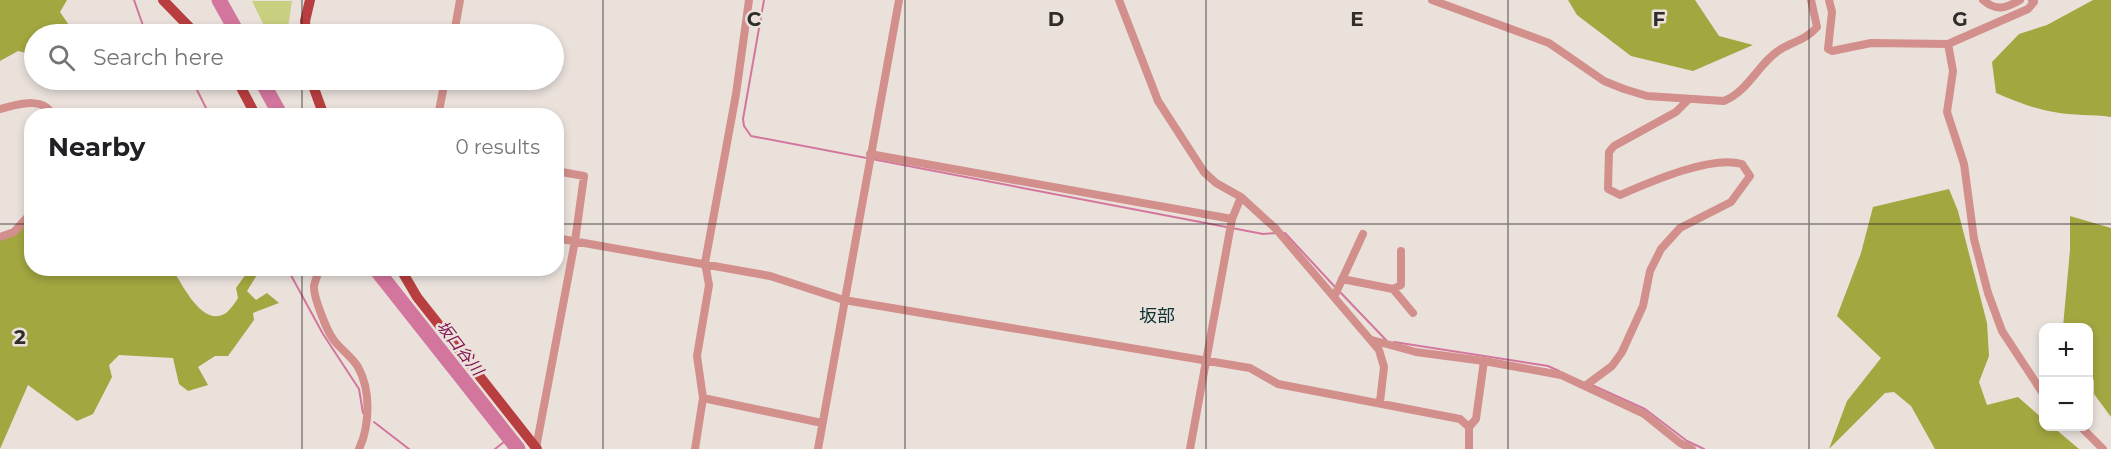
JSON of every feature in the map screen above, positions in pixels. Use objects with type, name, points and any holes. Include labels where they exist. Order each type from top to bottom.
[{"type":"main road","points":[[163,0],[186,24]]},
{"type":"main road","points":[[305,24],[310,0]]},
{"type":"main road","points":[[242,90],[252,108]]},
{"type":"main road","points":[[315,90],[321,108]]},
{"type":"main road","points":[[405,276],[417,297],[536,448]]},
{"type":"street","points":[[456,24],[460,0]]},
{"type":"street","points":[[694,449],[703,398],[697,356],[709,285],[705,263],[736,94],[749,0]]},
{"type":"street","points":[[818,449],[899,0]]},
{"type":"street","points":[[1119,0],[1158,101],[1204,172],[1216,183],[1241,197],[1284,238],[1335,295],[1379,350],[1384,367],[1380,402]]},
{"type":"street","points":[[1432,0],[1549,43],[1604,81],[1624,89],[1647,96],[1724,101],[1734,97],[1779,50],[1809,37],[1817,27],[1811,0]]},
{"type":"street","points":[[1829,0],[1831,31],[1827,42],[1828,49],[1832,51],[1871,44],[1948,44],[2028,9],[2034,2],[2032,0]]},
{"type":"street","points":[[1983,0],[1994,8],[2005,9],[2020,0]]},
{"type":"street","points":[[1948,44],[1953,71],[1947,112],[1964,164],[1974,239],[1988,293],[2002,331],[2039,388]]},
{"type":"street","points":[[440,108],[443,90]]},
{"type":"street","points":[[1588,384],[1612,366],[1622,352],[1643,306],[1650,271],[1661,249],[1680,228],[1731,202],[1750,177],[1742,164],[1722,162],[1686,169],[1620,195],[1608,189],[1609,152],[1614,146],[1676,112],[1688,100]]},
{"type":"street","points":[[0,109],[35,102],[46,108]]},
{"type":"street","points":[[870,154],[1232,220]]},
{"type":"street","points":[[536,448],[575,241],[584,176],[564,172]]},
{"type":"street","points":[[1190,449],[1232,220],[1241,197]]},
{"type":"street","points":[[0,237],[14,232],[24,221]]},
{"type":"street","points":[[1335,295],[1363,234]]},
{"type":"street","points":[[564,239],[770,276],[844,300],[1250,368],[1278,384],[1460,419],[1469,427]]},
{"type":"street","points":[[1394,290],[1401,285],[1401,251]]},
{"type":"street","points":[[317,276],[314,287],[327,327],[333,339],[359,370],[365,388],[368,413],[364,437],[359,449]]},
{"type":"street","points":[[1341,281],[1394,290],[1413,313]]},
{"type":"street","points":[[1371,339],[1416,352],[1561,375],[1588,384],[1644,414],[1680,443],[1692,449]]},
{"type":"street","points":[[1469,449],[1469,427],[1476,418],[1484,361]]},
{"type":"street","points":[[703,398],[822,423]]},
{"type":"street","points":[[2085,431],[2103,449]]},
{"type":"green space","points":[[252,1],[292,1],[289,24],[263,24]]},
{"type":"shaded area","points":[[0,0],[67,0],[60,12],[68,24],[24,24],[24,52],[18,51],[0,61]]},
{"type":"shaded area","points":[[1568,0],[1695,0],[1719,36],[1753,45],[1693,71],[1631,56],[1577,15]]},
{"type":"shaded area","points":[[2093,0],[2111,0],[2111,117],[2047,111],[1996,93],[1992,62],[2019,34],[2047,25]]},
{"type":"shaded area","points":[[1949,189],[1958,211],[1987,323],[1989,356],[1979,382],[1987,405],[2018,397],[2039,415],[2039,431],[2058,431],[2079,449],[1935,449],[1911,406],[1894,392],[1885,393],[1829,449],[1847,401],[1881,358],[1837,316],[1861,253],[1873,207]]},
{"type":"shaded area","points":[[2070,216],[2111,228],[2111,417],[2094,394],[2093,323],[2063,323],[2070,250]]},
{"type":"shaded area","points":[[24,223],[24,276],[176,276],[202,311],[218,316],[228,312],[238,298],[236,288],[245,276],[256,276],[247,291],[256,300],[267,293],[279,303],[253,313],[254,320],[228,356],[215,356],[198,367],[208,385],[188,391],[179,384],[173,358],[119,355],[109,365],[112,377],[93,414],[77,421],[28,385],[0,449],[0,238]]},
{"type":"waterway","points":[[134,0],[142,24]]},
{"type":"waterway","name":"坂口谷川","points":[[219,0],[232,24]]},
{"type":"waterway","points":[[764,0],[743,119],[744,126],[751,136],[1263,234],[1276,233]]},
{"type":"waterway","points":[[197,90],[206,108]]},
{"type":"waterway","name":"坂口谷川","points":[[267,90],[277,108]]},
{"type":"waterway","points":[[1282,233],[1285,233],[1336,288]]},
{"type":"waterway","points":[[291,276],[323,334],[359,389],[363,413]]},
{"type":"waterway","name":"坂口谷川","points":[[381,276],[518,449]]},
{"type":"waterway","points":[[1340,292],[1386,340]]},
{"type":"waterway","points":[[1394,342],[1548,366],[1559,371]]},
{"type":"waterway","points":[[1592,385],[1645,409],[1687,441],[1704,449]]},
{"type":"waterway","points":[[374,422],[409,449]]},
{"type":"waterway","points":[[495,449],[509,438]]},
{"type":"district","name":"坂部","points":[[1157,316]]}]
